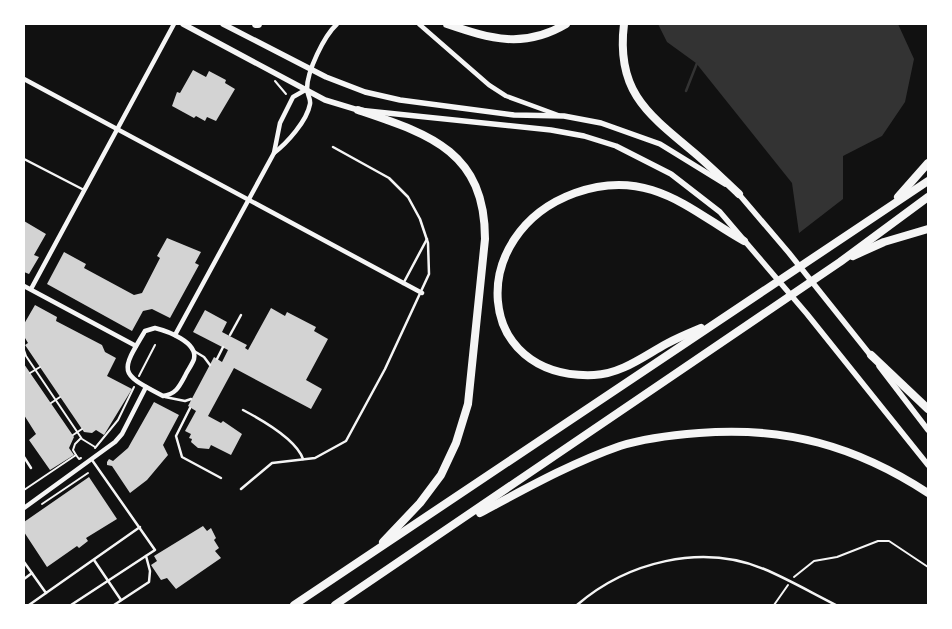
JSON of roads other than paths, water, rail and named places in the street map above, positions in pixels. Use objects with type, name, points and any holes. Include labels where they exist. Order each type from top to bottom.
[{"type":"highway","points":[[447,24],[500,40],[519,40],[538,36],[566,24]]},
{"type":"highway","points":[[624,24],[621,45],[626,72],[634,93],[652,118],[739,194]]},
{"type":"highway","points":[[358,110],[405,126],[439,142],[455,156],[469,174],[480,194],[485,216],[485,239],[468,404],[456,443],[441,475],[420,503],[376,550]]},
{"type":"highway","points":[[891,204],[928,163]]},
{"type":"highway","points":[[294,605],[928,181]]},
{"type":"highway","points":[[719,321],[667,343],[633,364],[596,375],[570,374],[543,367],[523,353],[506,330],[498,310],[496,285],[501,263],[512,240],[532,216],[558,199],[591,187],[622,184],[651,189],[699,211],[719,227],[744,241]]},
{"type":"highway","points":[[335,605],[840,262],[928,197]]},
{"type":"highway","points":[[840,262],[884,242],[928,229]]},
{"type":"highway","points":[[871,355],[928,409]]},
{"type":"highway","points":[[449,529],[555,473],[621,446],[676,434],[724,431],[778,433],[826,443],[874,461],[928,493]]},
{"type":"street","points":[[31,289],[174,24]]},
{"type":"street","points":[[182,24],[326,100],[358,110],[552,130],[616,146],[654,164],[701,195],[720,212],[807,314],[928,465]]},
{"type":"street","points":[[223,24],[312,70],[365,92],[400,100],[514,115],[564,116]]},
{"type":"street","points":[[175,335],[274,154],[295,132],[305,114],[310,104],[307,90],[312,70],[325,37],[337,24]]},
{"type":"street","points":[[419,24],[490,85],[506,96],[564,116],[601,123],[660,144],[690,161],[739,194],[871,355],[928,430]]},
{"type":"street","points":[[24,79],[422,293]]},
{"type":"street","points":[[274,154],[280,123],[293,97],[307,90]]},
{"type":"street","points":[[24,286],[136,346]]},
{"type":"street","points":[[155,328],[175,335],[193,350],[194,358],[177,391],[163,396],[136,382],[127,372],[126,364],[146,331],[155,328]]},
{"type":"street","points":[[24,508],[115,442],[122,434],[146,387]]},
{"type":"lane","points":[[241,489],[272,464],[315,458],[346,441],[385,368],[422,293],[429,274],[427,238],[420,219],[408,197],[389,178],[333,147]]},
{"type":"lane","points":[[24,159],[84,190]]},
{"type":"lane","points":[[403,284],[427,238]]},
{"type":"lane","points":[[230,336],[241,315]]},
{"type":"lane","points":[[217,359],[223,347]]},
{"type":"lane","points":[[193,350],[204,357],[210,364]]},
{"type":"lane","points":[[163,396],[178,400],[191,399]]},
{"type":"lane","points":[[190,408],[176,436],[182,457],[221,478]]},
{"type":"lane","points":[[243,410],[272,427],[300,450],[303,459]]},
{"type":"lane","points":[[24,457],[31,468]]},
{"type":"lane","points":[[71,605],[156,550],[92,460]]},
{"type":"lane","points":[[29,605],[140,527]]},
{"type":"lane","points":[[114,605],[148,582],[150,570],[146,556]]},
{"type":"lane","points":[[577,605],[591,593],[614,579],[654,563],[685,558],[734,561],[762,568],[836,605]]},
{"type":"lane","points":[[94,560],[121,600]]},
{"type":"lane","points":[[24,562],[46,593]]},
{"type":"lane","points":[[24,579],[32,573]]},
{"type":"waterway","points":[[686,91],[697,63]]}]
